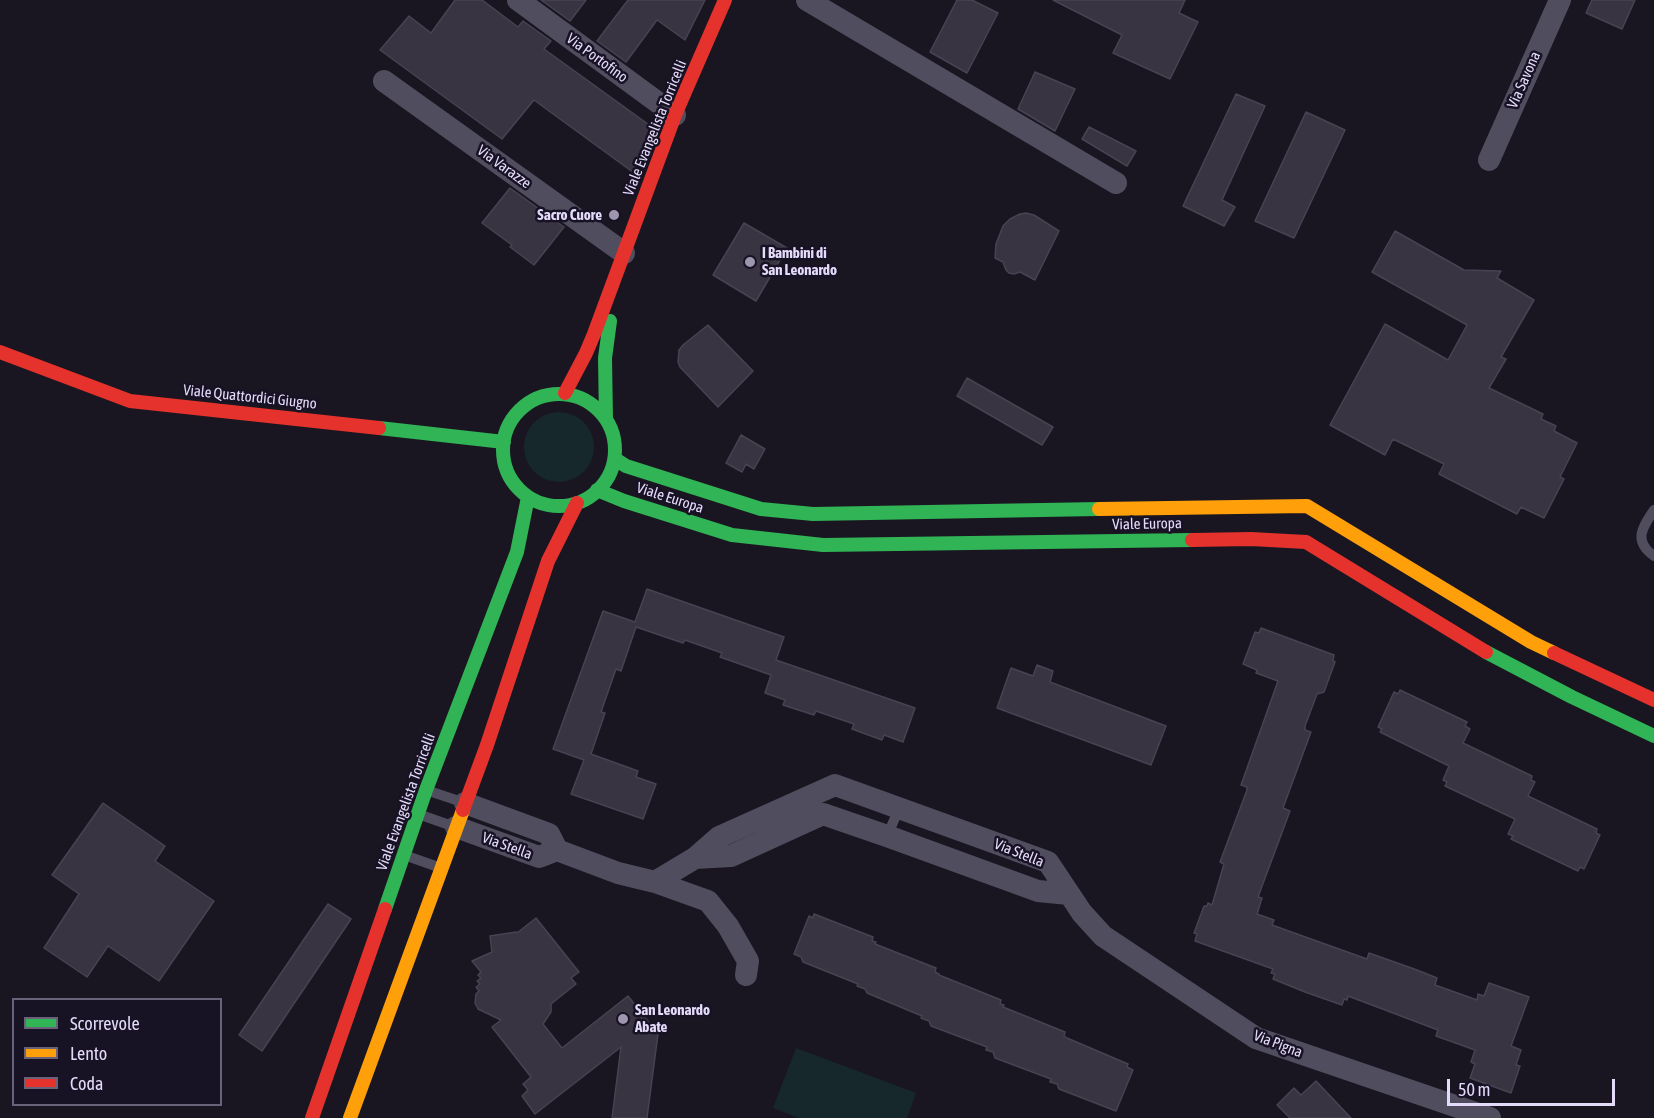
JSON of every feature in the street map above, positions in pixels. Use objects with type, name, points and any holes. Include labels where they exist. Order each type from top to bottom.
[{"type":"street","name":"Via Portofino","points":[[518,0],[675,115]]},
{"type":"street","name":"Viale Evangelista Torricelli","points":[[615,459],[613,431],[606,419],[596,406],[581,397],[565,393],[586,353],[675,115],[725,0]]},
{"type":"street","points":[[807,0],[1116,183]]},
{"type":"street","name":"Via Savona","points":[[1489,160],[1560,0]]},
{"type":"street","name":"Via Varazze","points":[[384,81],[621,261]]},
{"type":"street","name":"Viale Evangelista Torricelli","points":[[606,419],[605,358],[621,261]]},
{"type":"street","name":"Viale Quattordici Giugno","points":[[0,352],[130,401],[504,442]]},
{"type":"street","points":[[565,393],[546,394],[529,401],[515,414],[506,430],[502,449],[505,468],[514,484],[528,497],[543,504],[560,506],[577,503],[592,496],[604,484],[615,459]]},
{"type":"street","name":"Viale Europa","points":[[615,459],[632,468],[761,508],[792,512],[1064,526],[1306,542],[1476,646],[1572,697],[1654,736]]},
{"type":"street","name":"Viale Europa","points":[[597,490],[624,501],[732,535],[823,545],[1306,506],[1531,642],[1654,700]]},
{"type":"street","name":"Viale Evangelista Torricelli","points":[[312,1118],[426,790],[516,552],[528,497]]},
{"type":"street","points":[[350,1118],[487,745],[548,561],[577,503]]},
{"type":"street","name":"Via Stella","points":[[656,882],[694,858],[719,837],[835,785],[1048,862],[1069,894]]},
{"type":"street","name":"Via Stella","points":[[465,803],[549,834],[557,850]]},
{"type":"street","name":"Via Stella","points":[[694,858],[731,856],[823,814],[1038,891],[1069,894]]},
{"type":"street","name":"Via Stella","points":[[456,827],[538,857],[557,850],[618,873],[656,882],[708,901],[728,926],[748,961],[746,975]]},
{"type":"street","name":"Via Pigna","points":[[1069,894],[1082,913],[1103,936],[1256,1038],[1490,1118]]},
{"type":"lane","points":[[1654,510],[1641,534],[1641,542],[1654,556]]},
{"type":"lane","points":[[426,790],[465,803]]},
{"type":"lane","points":[[888,836],[899,809]]},
{"type":"lane","points":[[418,814],[456,827]]},
{"type":"lane","points":[[404,855],[441,868]]},
{"type":"shaded area","points":[[559,412],[572,415],[584,422],[591,434],[594,447],[591,460],[584,472],[572,479],[559,482],[546,479],[534,472],[527,460],[524,447],[527,434],[534,422],[546,415]]},
{"type":"shaded area","points":[[796,1048],[916,1093],[907,1118],[799,1118],[773,1108]]},
{"type":"building","points":[[455,0],[482,0],[518,27],[523,21],[551,41],[544,49],[652,127],[634,173],[534,100],[502,139],[380,50],[409,16],[431,33]]},
{"type":"building","points":[[541,0],[586,0],[570,21]]},
{"type":"building","points":[[628,0],[705,0],[685,40],[657,20],[626,62],[597,41]]},
{"type":"building","points":[[957,0],[972,0],[998,13],[967,73],[930,52]]},
{"type":"building","points":[[1053,0],[1185,0],[1179,13],[1198,22],[1170,79],[1113,53],[1122,35]]},
{"type":"building","points":[[1592,0],[1635,0],[1622,29],[1586,13]]},
{"type":"building","points":[[1035,72],[1075,89],[1055,131],[1018,109]]},
{"type":"building","points":[[1236,94],[1265,106],[1222,200],[1235,207],[1224,226],[1183,206]]},
{"type":"building","points":[[1306,112],[1345,130],[1294,238],[1255,221]]},
{"type":"building","points":[[1089,127],[1136,151],[1127,166],[1082,139]]},
{"type":"building","points":[[510,188],[564,227],[534,265],[482,223]]},
{"type":"building","points":[[1026,213],[1034,215],[1059,231],[1035,280],[1020,272],[1009,273],[1003,262],[995,258],[996,244],[1003,226],[1010,219]]},
{"type":"building","name":"I Bambini di San Leonardo","points":[[744,223],[787,248],[756,301],[713,275]]},
{"type":"building","points":[[1395,231],[1464,270],[1501,271],[1497,278],[1534,300],[1501,357],[1506,359],[1489,388],[1543,414],[1541,419],[1556,426],[1554,431],[1577,443],[1560,477],[1564,479],[1544,518],[1521,507],[1517,514],[1439,474],[1444,464],[1393,439],[1385,455],[1330,425],[1385,324],[1448,360],[1467,325],[1372,272]]},
{"type":"building","points":[[708,325],[753,371],[718,407],[680,367],[678,362],[679,350],[683,345]]},
{"type":"building","points":[[967,378],[1053,427],[1042,445],[957,396]]},
{"type":"building","points":[[741,435],[765,449],[754,469],[746,464],[742,472],[726,463]]},
{"type":"building","points":[[647,589],[784,637],[776,660],[915,708],[903,742],[884,735],[882,740],[852,729],[854,724],[816,711],[814,715],[783,705],[785,700],[765,693],[771,675],[720,657],[722,653],[636,627],[621,671],[616,669],[601,712],[605,713],[591,754],[638,771],[636,777],[656,784],[643,819],[571,794],[584,760],[553,749],[603,611],[635,622]]},
{"type":"building","points":[[1261,628],[1334,655],[1333,661],[1335,662],[1324,692],[1317,694],[1305,726],[1305,730],[1311,732],[1283,808],[1290,811],[1258,897],[1262,898],[1257,914],[1274,920],[1272,925],[1367,959],[1369,953],[1417,970],[1437,978],[1435,985],[1477,1000],[1478,994],[1484,996],[1489,983],[1529,997],[1511,1046],[1521,1050],[1516,1065],[1520,1066],[1511,1093],[1470,1078],[1475,1064],[1471,1062],[1475,1050],[1436,1036],[1438,1030],[1348,996],[1342,1005],[1305,992],[1273,979],[1275,974],[1271,973],[1273,969],[1195,941],[1197,934],[1194,933],[1204,906],[1208,903],[1212,905],[1224,864],[1220,862],[1247,790],[1247,787],[1241,785],[1278,681],[1256,673],[1257,670],[1243,664],[1255,632],[1259,633]]},
{"type":"building","points":[[1037,665],[1053,671],[1050,682],[1166,726],[1151,765],[997,708],[1011,668],[1033,676]]},
{"type":"building","points":[[1400,690],[1467,722],[1465,726],[1470,729],[1463,743],[1532,776],[1531,780],[1535,782],[1528,796],[1597,829],[1596,833],[1600,835],[1584,869],[1580,867],[1578,871],[1511,839],[1513,836],[1508,834],[1515,819],[1445,786],[1447,782],[1443,780],[1449,766],[1380,732],[1382,729],[1378,727],[1394,692],[1398,694]]},
{"type":"building","points":[[103,803],[165,846],[155,861],[214,901],[159,981],[108,946],[87,977],[44,948],[79,894],[52,875]]},
{"type":"building","points":[[328,904],[351,919],[262,1051],[239,1035]]},
{"type":"building","points":[[814,914],[873,937],[872,941],[876,942],[875,944],[936,968],[935,972],[939,975],[1001,1000],[1000,1004],[1004,1005],[1003,1007],[1065,1032],[1064,1036],[1067,1038],[1128,1064],[1127,1067],[1133,1070],[1116,1111],[1059,1089],[1057,1084],[1050,1082],[1051,1079],[995,1058],[993,1052],[986,1050],[987,1047],[931,1026],[929,1021],[921,1018],[922,1016],[867,993],[865,989],[857,986],[858,984],[803,962],[801,957],[794,954],[809,916],[813,918]]},
{"type":"building","name":"San Leonardo Abate","points":[[536,918],[579,972],[571,978],[576,984],[551,1004],[551,1012],[543,1024],[562,1048],[628,996],[658,1034],[647,1118],[612,1118],[621,1047],[535,1114],[522,1096],[528,1090],[523,1084],[531,1077],[492,1027],[501,1020],[478,1009],[475,1003],[476,994],[479,991],[476,987],[480,984],[477,981],[481,978],[478,975],[481,972],[472,961],[492,952],[490,936],[517,933]]},
{"type":"building","points":[[1316,1081],[1351,1118],[1290,1118],[1277,1105],[1294,1088],[1301,1095]]},
{"type":"traffic: fast","points":[[606,419],[605,358],[610,321]]},
{"type":"traffic: fast","points":[[559,394],[581,398],[599,410],[611,428],[615,450],[611,472],[599,490],[581,502],[559,506],[537,502],[519,490],[507,472],[503,450],[507,428],[519,410],[537,398],[559,394]]},
{"type":"traffic: fast","points":[[379,428],[504,442]]},
{"type":"traffic: fast","points":[[615,459],[626,466],[761,509],[813,514],[1099,509]]},
{"type":"traffic: fast","points":[[597,490],[624,501],[732,535],[823,545],[1192,540]]},
{"type":"traffic: fast","points":[[385,909],[426,790],[517,552],[528,497]]},
{"type":"traffic: fast","points":[[1486,652],[1654,736]]},
{"type":"traffic: slow","points":[[1099,509],[1307,506],[1531,642],[1554,653]]},
{"type":"traffic: slow","points":[[350,1118],[463,810]]},
{"type":"traffic: jam","points":[[565,393],[594,334],[675,115],[725,0]]},
{"type":"traffic: jam","points":[[0,352],[130,401],[379,428]]},
{"type":"traffic: jam","points":[[463,810],[548,561],[577,503]]},
{"type":"traffic: jam","points":[[1192,540],[1251,539],[1306,542],[1486,652]]},
{"type":"traffic: jam","points":[[1554,653],[1654,700]]},
{"type":"traffic: jam","points":[[312,1118],[385,909]]},
{"type":"place","name":"Sacro Cuore","points":[[614,215]]},
{"type":"place","name":"I Bambini di San Leonardo","points":[[750,262]]},
{"type":"place","name":"San Leonardo Abate","points":[[623,1019]]}]
